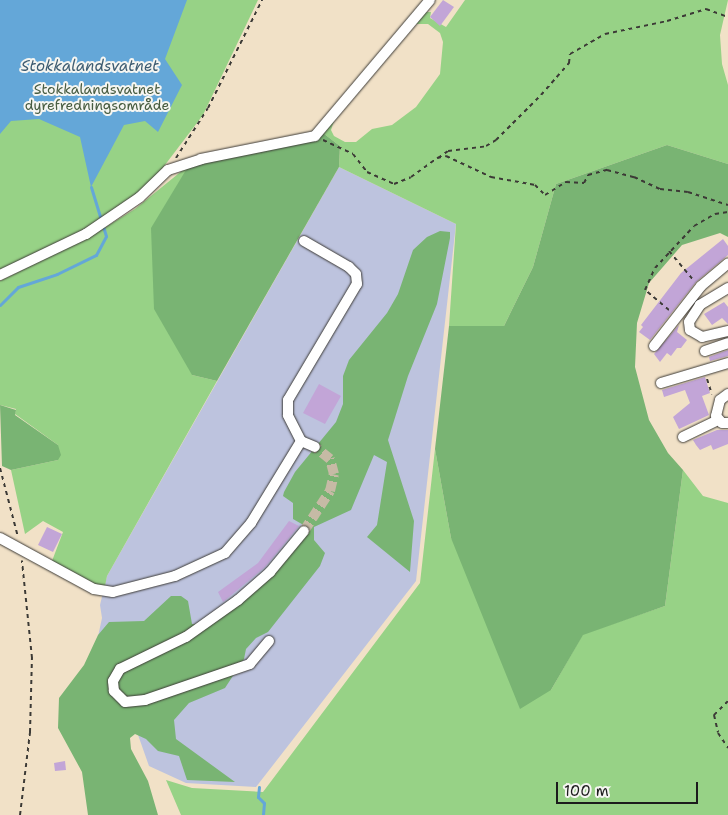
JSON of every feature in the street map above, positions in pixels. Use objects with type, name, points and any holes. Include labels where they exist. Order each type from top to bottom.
[{"type":"street","points":[[0,275],[86,234],[140,197],[168,170],[201,159],[315,136],[430,0]]},
{"type":"street","points":[[304,241],[356,274],[356,284],[288,400],[288,415],[301,440],[315,447]]},
{"type":"street","points":[[654,346],[712,276],[728,263]]},
{"type":"street","points":[[712,276],[725,289],[692,313],[690,330],[702,337],[728,331]]},
{"type":"street","points":[[705,351],[728,343]]},
{"type":"street","points":[[661,383],[728,363]]},
{"type":"street","points":[[683,437],[723,422],[718,403],[728,394]]},
{"type":"street","points":[[0,538],[94,589],[104,591],[113,592],[195,569],[225,553],[243,535],[301,440]]},
{"type":"street","points":[[269,641],[250,664],[145,700],[125,702],[114,691],[114,676],[120,669],[186,637],[231,605],[270,572],[304,531]]},
{"type":"street","points":[[0,547],[16,546]]},
{"type":"path","points":[[168,170],[208,108],[262,0]]},
{"type":"path","points":[[315,136],[353,154],[367,172],[394,184],[411,177],[448,151],[486,146],[496,140],[541,95],[569,62],[570,54],[605,34],[667,21],[706,9],[728,17]]},
{"type":"path","points":[[437,158],[446,156],[491,177],[535,185],[545,195],[566,182],[584,183],[588,176],[607,170],[634,177],[660,189],[688,192],[728,205]]},
{"type":"path","points":[[664,306],[645,290],[655,268],[668,251],[694,226],[715,214],[728,212]]},
{"type":"path","points":[[668,251],[688,276]]},
{"type":"path","points":[[704,370],[718,403]]},
{"type":"path","points":[[0,468],[16,546],[32,658],[30,732],[20,815]]},
{"type":"path","points":[[728,701],[714,716],[718,734],[728,748]]},
{"type":"shaded area","points":[[339,167],[456,224],[416,581],[256,787],[186,783],[149,766],[137,732],[89,678],[102,618],[100,605],[107,576]]},
{"type":"green space","name":"Stokkalandsvatnet dyrefredningsområde","points":[[0,0],[258,0],[203,115],[152,182],[137,196],[83,231],[0,271]]},
{"type":"green space","points":[[465,0],[728,0],[720,35],[722,64],[728,85],[728,164],[667,145],[556,184],[533,267],[504,326],[449,326],[456,224],[339,167],[340,146],[323,133],[334,121],[331,130],[334,136],[345,142],[356,142],[372,129],[392,125],[416,107],[440,74],[443,42],[440,33],[428,24],[412,24],[424,12],[431,12],[430,18],[446,27]]},
{"type":"green space","points":[[323,133],[340,146],[339,167],[217,381],[192,375],[154,309],[151,228],[189,165]]},
{"type":"green space","points":[[667,145],[728,164],[728,237],[720,233],[682,245],[649,283],[637,323],[635,367],[649,420],[668,453],[683,470],[665,606],[583,635],[551,690],[520,709],[451,538],[435,449],[449,326],[504,326],[533,267],[556,184]]},
{"type":"green space","points":[[189,165],[192,375],[217,381],[107,576],[105,586],[97,585],[52,561],[63,532],[43,521],[25,534],[11,470],[58,460],[58,445],[15,414],[16,409],[0,405],[0,281],[91,236],[135,209]]},
{"type":"green space","points":[[440,231],[450,232],[450,238],[437,304],[408,376],[388,440],[414,521],[410,572],[367,537],[377,525],[387,462],[374,455],[351,510],[314,527],[314,540],[325,553],[320,566],[268,632],[256,638],[246,649],[244,659],[225,688],[189,703],[174,720],[176,739],[235,782],[187,780],[179,756],[158,751],[146,739],[135,734],[130,738],[131,749],[148,781],[158,815],[88,815],[82,772],[58,728],[59,698],[84,665],[98,635],[109,622],[144,621],[171,596],[181,596],[188,601],[192,624],[206,625],[304,536],[307,527],[293,519],[293,503],[283,496],[284,492],[295,472],[336,422],[343,404],[343,376],[349,360],[387,313],[398,294],[413,250],[427,237]]},
{"type":"green space","points":[[0,405],[16,410],[15,415],[58,445],[61,455],[58,460],[11,470],[2,466]]},
{"type":"green space","points":[[435,449],[451,538],[551,690],[583,634],[665,606],[683,470],[703,496],[728,503],[728,815],[181,815],[166,780],[192,788],[263,792],[420,583]]},
{"type":"water","name":"Stokkalandsvatnet","points":[[0,0],[187,0],[165,59],[182,85],[158,132],[145,121],[124,125],[91,187],[80,137],[39,119],[11,121],[0,134]]},
{"type":"building","points":[[443,0],[454,7],[440,26],[430,17]]},
{"type":"building","points":[[723,239],[728,246],[728,255],[696,282],[650,340],[639,332],[643,327],[641,325],[681,273]]},
{"type":"building","points":[[724,302],[728,307],[728,324],[722,318],[712,325],[704,314]]},
{"type":"building","points":[[679,325],[677,332],[687,340],[671,356],[667,353],[660,362],[654,354]]},
{"type":"building","points":[[728,350],[728,356],[710,361],[709,357]]},
{"type":"building","points":[[705,377],[710,393],[702,396],[709,415],[679,429],[673,417],[690,403],[685,390],[664,397],[662,390]]},
{"type":"building","points":[[319,384],[341,396],[325,424],[303,413]]},
{"type":"building","points":[[717,430],[728,430],[728,444],[713,450],[711,445],[700,450],[693,440]]},
{"type":"building","points":[[289,521],[299,526],[265,567],[223,602],[218,592],[258,563]]},
{"type":"building","points":[[47,527],[62,534],[53,552],[38,545]]},
{"type":"building","points":[[65,761],[66,770],[55,771],[54,763]]},
{"type":"waterway","points":[[91,187],[101,220]]},
{"type":"waterway","points":[[0,305],[18,287],[57,274],[96,255],[106,236],[103,226]]},
{"type":"waterway","points":[[259,787],[258,797],[264,803],[263,815]]},
{"type":"tunnel","points":[[304,531],[330,491],[334,474],[330,459],[315,447]]}]
